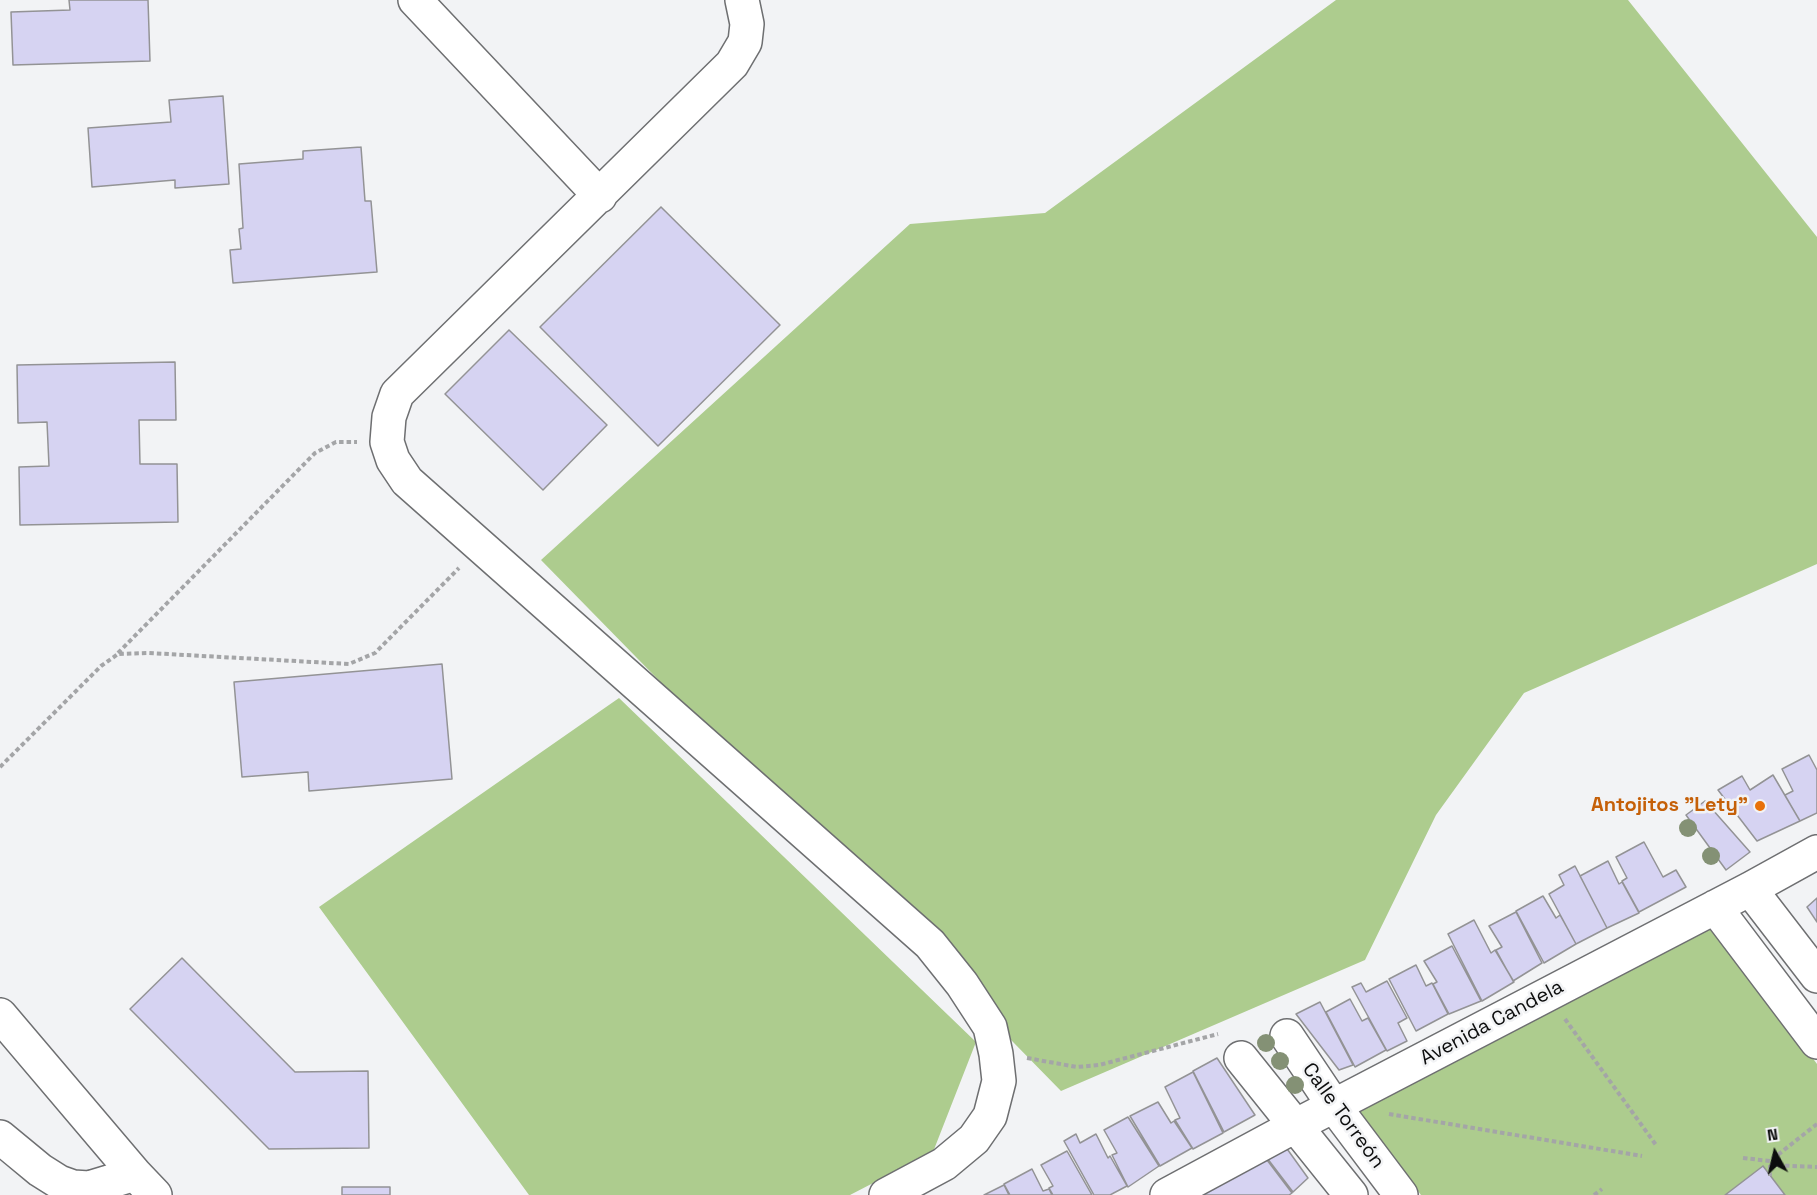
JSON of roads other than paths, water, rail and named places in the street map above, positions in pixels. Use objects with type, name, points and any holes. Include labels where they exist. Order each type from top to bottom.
[{"type":"street","points":[[415,0],[600,196]]},
{"type":"street","points":[[741,0],[747,24],[745,42],[732,64],[397,394],[389,417],[387,442],[393,460],[406,481],[930,944],[963,984],[990,1027],[996,1054],[999,1081],[990,1116],[974,1139],[945,1164],[886,1195]]},
{"type":"street","name":"Avenida Candela","points":[[1167,1195],[1817,852]]},
{"type":"street","points":[[1750,889],[1817,976]]},
{"type":"street","points":[[1714,907],[1817,1042]]},
{"type":"street","points":[[0,1015],[145,1185]]},
{"type":"street","name":"Calle Torreón","points":[[1287,1036],[1334,1106],[1401,1195]]},
{"type":"street","name":"Calle Torreón","points":[[1233,1045],[1351,1195]]},
{"type":"street","points":[[0,1137],[40,1170],[58,1182],[73,1187],[145,1185]]},
{"type":"place","name":"Antojitos \"Lety\"","points":[[1760,806]]}]
